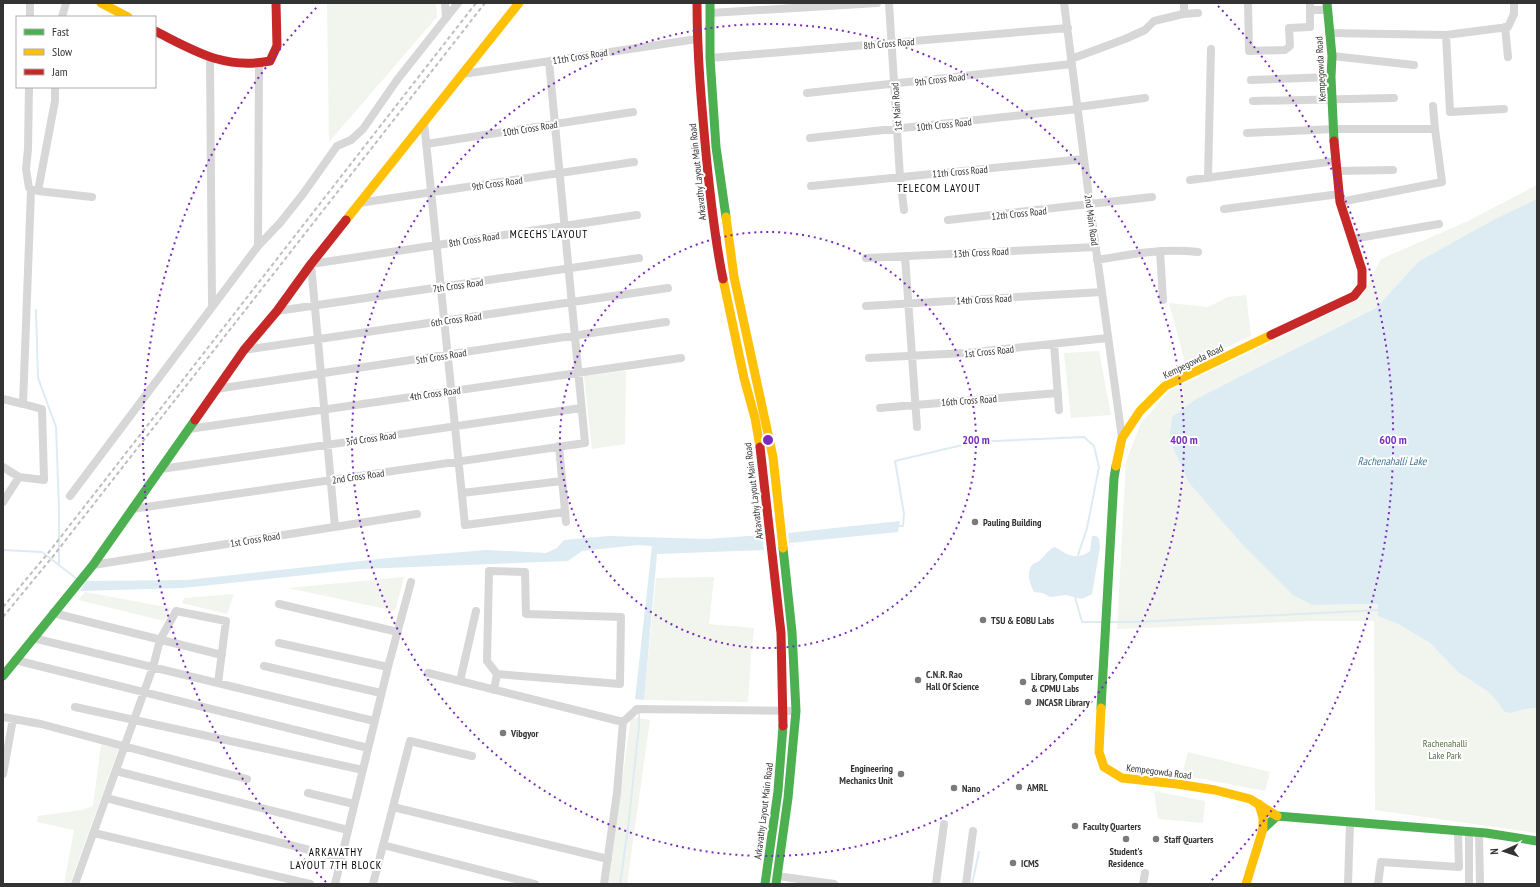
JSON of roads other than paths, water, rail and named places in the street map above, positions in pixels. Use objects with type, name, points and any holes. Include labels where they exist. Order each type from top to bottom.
[{"type":"street","points":[[30,3],[30,16]]},
{"type":"street","points":[[62,16],[66,3]]},
{"type":"street","points":[[101,3],[126,16]]},
{"type":"street","points":[[156,31],[210,58],[226,63],[259,64],[270,61],[278,46],[276,3]]},
{"type":"street","points":[[445,3],[446,18]]},
{"type":"street","points":[[70,496],[258,246],[280,223],[303,194],[337,146],[351,140],[363,129],[397,80],[458,3]]},
{"type":"street","points":[[3,676],[93,565],[244,350],[277,311],[311,264],[519,3]]},
{"type":"street","name":"Arkavathy Layout Main Road","points":[[697,3],[697,39],[705,152],[716,247],[744,378],[755,418],[762,459],[780,633],[783,723],[778,791],[765,884]]},
{"type":"street","points":[[710,3],[710,58],[716,147],[734,277],[773,457],[792,632],[796,711],[789,792],[777,880],[834,884]]},
{"type":"street","points":[[710,13],[876,3]]},
{"type":"street","name":"1st Main Road","points":[[889,3],[900,177],[904,210]]},
{"type":"street","name":"2nd Main Road","points":[[1064,3],[1097,260],[1122,438]]},
{"type":"street","points":[[1184,3],[1184,14]]},
{"type":"street","points":[[1248,3],[1249,51],[1285,50],[1290,46],[1289,28],[1310,26],[1310,6],[1327,6]]},
{"type":"street","points":[[1329,33],[1446,34],[1508,27],[1514,14],[1514,3]]},
{"type":"street","name":"Kempegowda Road","points":[[1327,6],[1332,56],[1332,98],[1340,198],[1362,270],[1362,286],[1354,296],[1165,386],[1140,411],[1122,438],[1114,478],[1099,752],[1104,767],[1122,778],[1178,784],[1215,790],[1250,799],[1277,816],[1480,833],[1537,841]]},
{"type":"street","name":"9th Cross Road","points":[[807,93],[894,85],[1072,61],[1146,30],[1154,21],[1184,14],[1198,13]]},
{"type":"street","points":[[1505,27],[1508,56]]},
{"type":"street","name":"8th Cross Road","points":[[710,58],[1068,28]]},
{"type":"street","points":[[1446,34],[1450,112],[1504,109]]},
{"type":"street","name":"11th Cross Road","points":[[463,74],[697,39]]},
{"type":"street","points":[[1208,178],[1210,49]]},
{"type":"street","points":[[1332,56],[1414,65]]},
{"type":"street","points":[[210,58],[212,306]]},
{"type":"street","points":[[549,61],[581,408]]},
{"type":"street","points":[[258,246],[259,64]]},
{"type":"street","points":[[1251,80],[1331,77]]},
{"type":"street","points":[[29,88],[28,149],[26,169],[34,190]]},
{"type":"street","points":[[23,404],[34,190],[55,101],[55,88]]},
{"type":"street","name":"10th Cross Road","points":[[810,138],[1078,108],[1145,98]]},
{"type":"street","points":[[1253,101],[1332,98],[1394,98]]},
{"type":"street","points":[[1224,209],[1340,198],[1442,182],[1433,106]]},
{"type":"street","name":"10th Cross Road","points":[[426,144],[633,112]]},
{"type":"street","points":[[424,122],[465,525],[565,512]]},
{"type":"street","points":[[1247,133],[1334,129],[1435,129]]},
{"type":"street","name":"11th Cross Road","points":[[811,186],[1084,159]]},
{"type":"street","points":[[1190,180],[1336,161]]},
{"type":"street","name":"9th Cross Road","points":[[359,203],[634,162]]},
{"type":"street","points":[[1337,171],[1393,170]]},
{"type":"street","points":[[34,190],[92,197]]},
{"type":"street","name":"12th Cross Road","points":[[948,220],[1152,197]]},
{"type":"street","name":"8th Cross Road","points":[[311,264],[637,215]]},
{"type":"street","points":[[1352,239],[1439,224]]},
{"type":"street","name":"13th Cross Road","points":[[866,258],[1096,247]]},
{"type":"street","points":[[1097,260],[1136,253],[1160,251],[1181,250],[1198,252]]},
{"type":"street","points":[[1160,251],[1163,300]]},
{"type":"street","points":[[905,256],[917,427]]},
{"type":"street","name":"7th Cross Road","points":[[277,311],[639,258]]},
{"type":"street","points":[[311,264],[335,527]]},
{"type":"street","points":[[722,280],[734,277]]},
{"type":"street","name":"6th Cross Road","points":[[244,350],[668,288]]},
{"type":"street","name":"14th Cross Road","points":[[866,306],[1102,292]]},
{"type":"street","name":"5th Cross Road","points":[[216,390],[666,322]]},
{"type":"street","name":"1st Cross Road","points":[[869,358],[964,353],[1108,338]]},
{"type":"street","points":[[1054,344],[1059,410]]},
{"type":"street","name":"4th Cross Road","points":[[189,429],[680,358]]},
{"type":"street","name":"16th Cross Road","points":[[880,408],[1058,393]]},
{"type":"street","points":[[3,399],[42,409],[44,480],[19,477],[3,466]]},
{"type":"street","name":"3rd Cross Road","points":[[161,469],[581,408]]},
{"type":"street","name":"2nd Cross Road","points":[[132,509],[585,443],[581,408]]},
{"type":"street","points":[[560,446],[566,522]]},
{"type":"street","points":[[3,502],[19,477]]},
{"type":"street","points":[[462,493],[562,481]]},
{"type":"street","name":"1st Cross Road","points":[[93,565],[417,514]]},
{"type":"street","points":[[494,690],[497,674],[487,661],[488,571],[525,572],[526,614],[621,617],[620,684],[497,674]]},
{"type":"street","points":[[335,884],[381,693],[411,582]]},
{"type":"street","points":[[279,604],[398,632]]},
{"type":"street","points":[[75,884],[134,720],[160,640],[176,611],[226,622],[218,683]]},
{"type":"street","points":[[460,681],[476,611]]},
{"type":"street","points":[[54,613],[222,655]]},
{"type":"street","points":[[33,638],[374,721]]},
{"type":"street","points":[[279,643],[388,667]]},
{"type":"street","points":[[15,660],[368,748]]},
{"type":"street","points":[[264,666],[381,693]]},
{"type":"street","points":[[428,673],[623,722]]},
{"type":"street","points":[[75,707],[362,770]]},
{"type":"street","points":[[604,884],[617,793],[623,722],[637,709],[796,711]]},
{"type":"street","points":[[3,716],[41,724],[247,779]]},
{"type":"street","points":[[3,774],[13,719]]},
{"type":"street","points":[[373,884],[410,741],[472,756]]},
{"type":"street","points":[[116,771],[348,830]]},
{"type":"street","points":[[308,793],[354,804]]},
{"type":"street","points":[[106,798],[341,858]]},
{"type":"street","points":[[1246,884],[1263,829],[1263,818],[1259,804]]},
{"type":"street","points":[[393,807],[608,859]]},
{"type":"street","points":[[1263,829],[1277,816]]},
{"type":"street","points":[[1348,884],[1350,823]]},
{"type":"street","points":[[936,884],[944,824]]},
{"type":"street","points":[[966,884],[973,831]]},
{"type":"street","points":[[1458,831],[1459,867]]},
{"type":"street","points":[[94,832],[310,884]]},
{"type":"street","points":[[1469,832],[1469,884]]},
{"type":"street","points":[[1480,833],[1480,884]]},
{"type":"street","points":[[383,845],[535,884]]},
{"type":"street","points":[[1378,884],[1381,862],[1469,868]]},
{"type":"street","points":[[1143,884],[1145,873]]},
{"type":"water","name":"Rachenahalli Lake","points":[[1537,199],[1537,708],[1511,713],[1505,712],[1490,693],[1458,672],[1430,643],[1398,624],[1378,616],[1378,604],[1312,605],[1293,595],[1240,542],[1189,483],[1169,439],[1172,417],[1196,399],[1376,308],[1419,261],[1495,219]]},
{"type":"water","points":[[900,521],[898,532],[789,543],[788,533]]},
{"type":"water","points":[[762,535],[764,550],[657,554],[644,700],[635,699],[652,546],[638,545],[582,551],[568,561],[360,569],[183,588],[80,591],[86,581],[187,580],[388,558],[487,550],[546,553],[557,548],[564,540],[609,536],[707,539]]},
{"type":"water","points":[[1092,536],[1099,538],[1100,547],[1092,594],[1082,599],[1066,595],[1050,597],[1043,593],[1034,592],[1030,582],[1029,571],[1034,563],[1040,560],[1055,547],[1072,556],[1081,556],[1090,551]]},
{"type":"waterway","points":[[36,310],[38,378],[56,427],[59,509],[59,564]]},
{"type":"waterway","points":[[897,526],[903,526],[904,514],[895,461],[975,442],[1084,437],[1094,446],[1099,467],[1087,528],[1078,555]]},
{"type":"waterway","points":[[3,550],[42,552],[77,579]]},
{"type":"waterway","points":[[1075,597],[1082,622],[1103,622]]},
{"type":"waterway","points":[[1109,622],[1380,610]]},
{"type":"waterway","points":[[620,884],[628,828],[639,726],[639,710]]},
{"type":"waterway","points":[[972,884],[979,852]]},
{"type":"railway","points":[[3,607],[49,552],[476,3]]},
{"type":"railway","points":[[3,617],[54,555],[485,3]]},
{"type":"place","name":"Pauling Building","points":[[975,522]]},
{"type":"place","name":"TSU & EOBU Labs","points":[[983,620]]},
{"type":"place","name":"C.N.R. Rao Hall Of Science","points":[[918,680]]},
{"type":"place","name":"Library, Computer & CPMU Labs","points":[[1023,682]]},
{"type":"place","name":"JNCASR Library","points":[[1028,702]]},
{"type":"place","name":"Vibgyor","points":[[503,733]]},
{"type":"place","name":"Engineering Mechanics Unit","points":[[901,774]]},
{"type":"place","name":"AMRL","points":[[1019,787]]},
{"type":"place","name":"Nano","points":[[954,788]]},
{"type":"place","name":"Faculty Quarters","points":[[1075,826]]},
{"type":"place","name":"Student's Residence","points":[[1126,839]]},
{"type":"place","name":"Staff Quarters","points":[[1156,839]]},
{"type":"place","name":"ICMS","points":[[1013,863]]},
{"type":"district","name":"TELECOM LAYOUT","points":[[939,188]]},
{"type":"district","name":"MCECHS LAYOUT","points":[[549,234]]},
{"type":"district","name":"ARKAVATHY LAYOUT 7TH BLOCK","points":[[336,858]]},
{"type":"park label","name":"Rachenahalli Lake Park","points":[[1445,748]]}]
